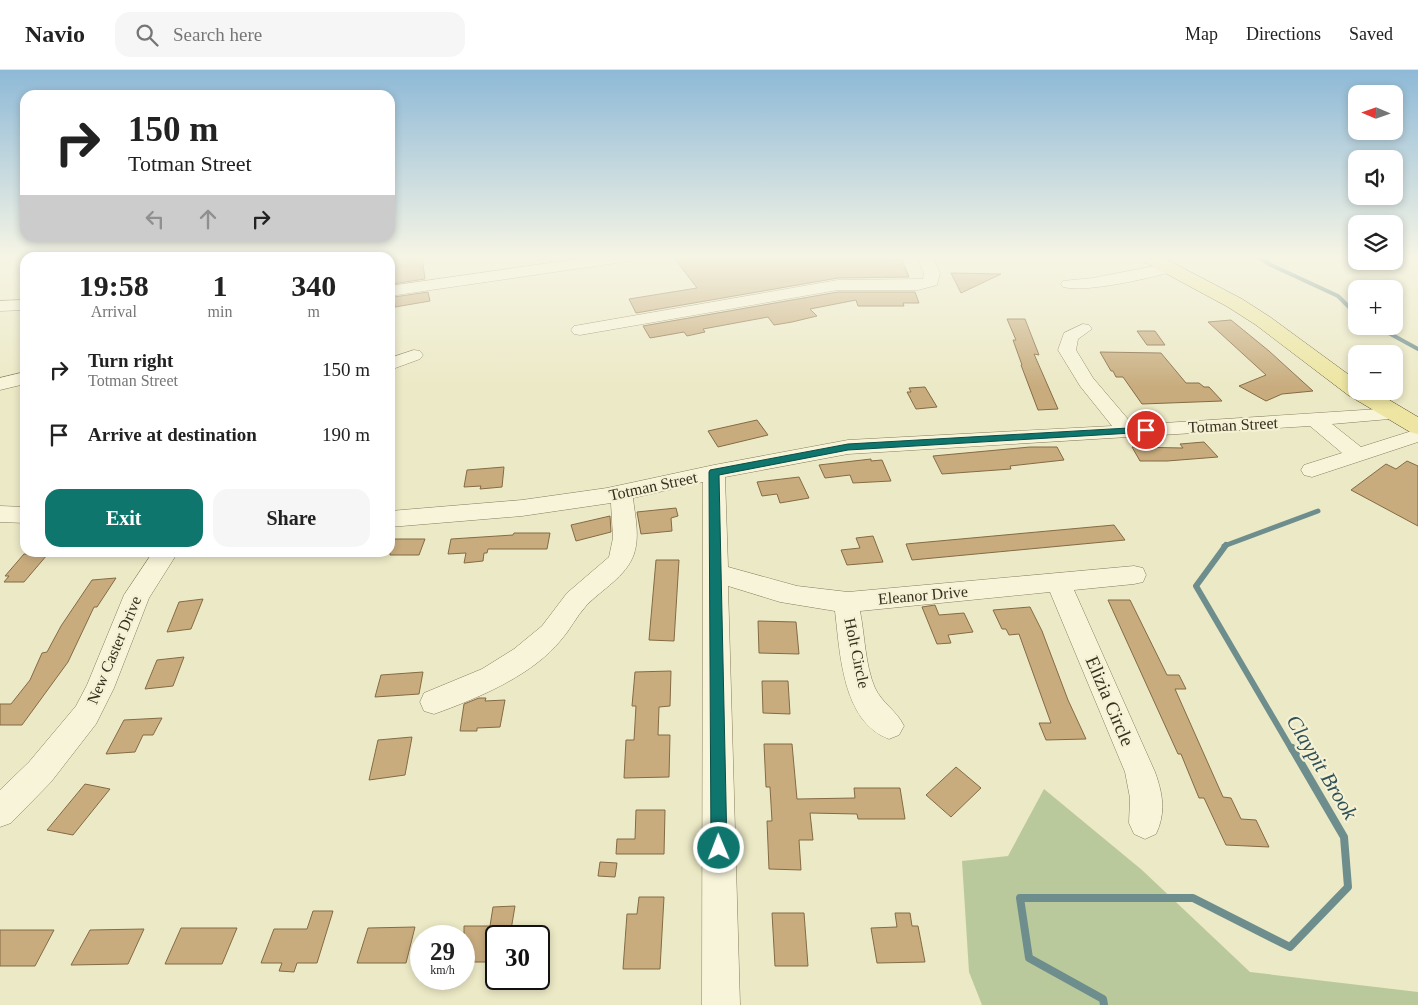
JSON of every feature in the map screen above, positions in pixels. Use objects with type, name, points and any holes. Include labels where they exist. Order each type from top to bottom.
[{"type":"main road","points":[[1230,300],[1263,320],[1348,384]]},
{"type":"main road","points":[[1371,400],[1418,427]]},
{"type":"street","points":[[580,330],[754,300]]},
{"type":"street","points":[[0,306],[20,305]]},
{"type":"street","points":[[1083,329],[1070,337],[1067,350],[1074,364],[1096,394],[1127,431]]},
{"type":"street","points":[[395,362],[414,355]]},
{"type":"street","points":[[0,384],[20,379]]},
{"type":"street","name":"Totman Street","points":[[395,519],[522,508],[621,493],[714,472],[848,447],[1394,414]]},
{"type":"street","points":[[1312,470],[1418,435]]},
{"type":"street","points":[[714,472],[722,1005]]},
{"type":"street","points":[[434,702],[492,677],[524,657],[551,634],[576,600],[618,563],[623,556],[626,538],[621,493]]},
{"type":"street","name":"New Caster Drive","points":[[0,812],[40,772],[86,715],[100,688],[137,596],[163,557]]},
{"type":"street","name":"Eleanor Drive","points":[[715,572],[775,592],[823,602],[846,602],[1134,575]]},
{"type":"street","name":"Elizia Circle","points":[[1058,582],[1140,772],[1146,790],[1148,809],[1145,823]]},
{"type":"street","name":"Holt Circle","points":[[846,602],[859,680],[864,694],[872,707],[889,726]]},
{"type":"lane","points":[[1315,420],[1358,455]]},
{"type":"green space","points":[[1044,789],[1142,870],[1250,972],[1418,992],[1418,1005],[982,1005],[969,972],[962,861],[1008,856]]},
{"type":"building","points":[[395,300],[430,301],[395,307]]},
{"type":"building","points":[[629,300],[713,300],[636,313]]},
{"type":"building","points":[[794,300],[918,300],[919,303],[903,303],[904,306],[858,306],[856,300],[810,309],[817,316],[792,322],[774,325],[768,317],[703,329],[705,332],[687,336],[684,332],[650,338],[643,326]]},
{"type":"building","points":[[1007,319],[1025,319],[1039,355],[1034,354],[1058,409],[1038,410],[1013,340],[1016,340]]},
{"type":"building","points":[[1231,320],[1313,391],[1282,394],[1266,401],[1239,386],[1266,375],[1208,322]]},
{"type":"building","points":[[1137,331],[1155,331],[1165,345],[1147,345]]},
{"type":"building","points":[[1100,352],[1161,353],[1186,383],[1199,383],[1204,387],[1209,387],[1222,401],[1142,404],[1123,377],[1116,377],[1113,371],[1111,371]]},
{"type":"building","points":[[925,387],[937,407],[916,409],[907,392],[911,392],[909,388]]},
{"type":"building","points":[[757,420],[768,435],[718,447],[708,431]]},
{"type":"building","points":[[1204,442],[1218,457],[1140,461],[1132,447],[1183,448],[1180,444]]},
{"type":"building","points":[[1030,447],[1057,447],[1064,460],[1010,466],[1011,469],[942,474],[933,456]]},
{"type":"building","points":[[871,459],[871,461],[882,460],[891,481],[853,483],[850,475],[825,478],[819,465]]},
{"type":"building","points":[[1407,461],[1418,466],[1418,526],[1351,490],[1386,464],[1396,469]]},
{"type":"building","points":[[504,467],[502,487],[480,489],[481,486],[464,487],[467,470]]},
{"type":"building","points":[[799,477],[809,498],[780,503],[777,494],[762,496],[757,482]]},
{"type":"building","points":[[676,508],[678,516],[671,518],[672,531],[641,534],[637,512]]},
{"type":"building","points":[[610,516],[611,532],[576,541],[571,525]]},
{"type":"building","points":[[1114,525],[1125,540],[912,560],[906,544]]},
{"type":"building","points":[[514,533],[550,533],[547,549],[488,549],[487,553],[484,553],[483,561],[464,563],[466,553],[448,554],[451,539],[513,535]]},
{"type":"building","points":[[873,536],[883,562],[847,565],[841,550],[860,548],[856,538]]},
{"type":"building","points":[[395,539],[425,539],[419,555],[395,555]]},
{"type":"building","points":[[21,557],[45,557],[24,582],[4,582],[9,576],[5,576]]},
{"type":"building","points":[[656,560],[679,560],[674,641],[649,640]]},
{"type":"building","points":[[116,578],[97,607],[94,607],[68,662],[22,725],[0,725],[0,704],[11,704],[30,680],[42,653],[47,652],[61,626],[92,580]]},
{"type":"building","points":[[203,599],[191,629],[167,632],[179,602]]},
{"type":"building","points":[[1108,600],[1130,600],[1167,675],[1179,675],[1186,689],[1175,689],[1223,797],[1231,798],[1241,819],[1256,820],[1269,847],[1226,845],[1204,798],[1199,798],[1181,754],[1178,754]]},
{"type":"building","points":[[935,605],[939,615],[964,613],[973,632],[948,635],[951,643],[937,644],[922,607]]},
{"type":"building","points":[[1030,607],[1042,631],[1068,700],[1086,739],[1046,740],[1039,723],[1051,723],[1019,634],[1009,635],[1006,629],[1002,629],[993,610]]},
{"type":"building","points":[[758,621],[796,622],[799,654],[759,653]]},
{"type":"building","points":[[184,657],[173,686],[145,689],[157,660]]},
{"type":"building","points":[[671,671],[670,706],[659,707],[658,735],[670,735],[669,777],[624,778],[626,740],[634,740],[636,706],[632,706],[635,672]]},
{"type":"building","points":[[423,672],[419,694],[375,697],[381,675]]},
{"type":"building","points":[[762,681],[788,681],[790,714],[763,713]]},
{"type":"building","points":[[479,698],[486,698],[485,701],[505,700],[500,727],[477,728],[477,731],[460,731],[464,704]]},
{"type":"building","points":[[162,718],[153,735],[143,735],[135,752],[106,754],[124,720]]},
{"type":"building","points":[[412,737],[405,775],[369,780],[378,740]]},
{"type":"building","points":[[764,744],[792,744],[797,799],[855,798],[854,788],[900,788],[905,819],[858,819],[857,814],[810,813],[813,840],[799,840],[801,870],[769,869],[767,821],[772,821],[770,787],[766,787]]},
{"type":"building","points":[[956,767],[981,788],[951,817],[926,795]]},
{"type":"building","points":[[85,784],[110,789],[73,835],[47,830]]},
{"type":"building","points":[[636,810],[665,810],[664,854],[616,854],[617,839],[635,839]]},
{"type":"building","points":[[600,862],[617,863],[615,877],[598,876]]},
{"type":"building","points":[[639,897],[664,897],[660,969],[623,969],[627,914],[637,914]]},
{"type":"building","points":[[515,906],[512,925],[490,925],[493,907]]},
{"type":"building","points":[[313,911],[333,911],[317,963],[297,963],[294,972],[279,971],[282,963],[261,963],[274,929],[307,929]]},
{"type":"building","points":[[772,913],[804,913],[808,966],[775,966]]},
{"type":"building","points":[[895,913],[910,913],[912,926],[918,926],[925,962],[877,963],[871,928],[897,927]]},
{"type":"building","points":[[475,926],[485,926],[485,962],[475,962]]},
{"type":"building","points":[[410,927],[410,947],[406,963],[357,963],[368,928]]},
{"type":"building","points":[[181,928],[237,928],[222,964],[165,964]]},
{"type":"building","points":[[144,929],[128,964],[71,965],[90,930]]},
{"type":"building","points":[[0,930],[54,930],[35,966],[0,966]]},
{"type":"waterway","name":"Claypit Brook","points":[[1342,300],[1348,306]]},
{"type":"waterway","name":"Claypit Brook","points":[[1392,335],[1418,349]]},
{"type":"waterway","name":"Claypit Brook","points":[[1226,545],[1318,511]]},
{"type":"waterway","name":"Claypit Brook","points":[[1226,545],[1196,586],[1292,750]]},
{"type":"waterway","name":"Claypit Brook","points":[[1104,1005],[1103,999],[1029,958],[1020,898],[1193,898],[1290,947],[1348,887],[1344,837],[1292,748]]},
{"type":"route","points":[[719,848],[714,472],[848,447],[1146,430]]}]
